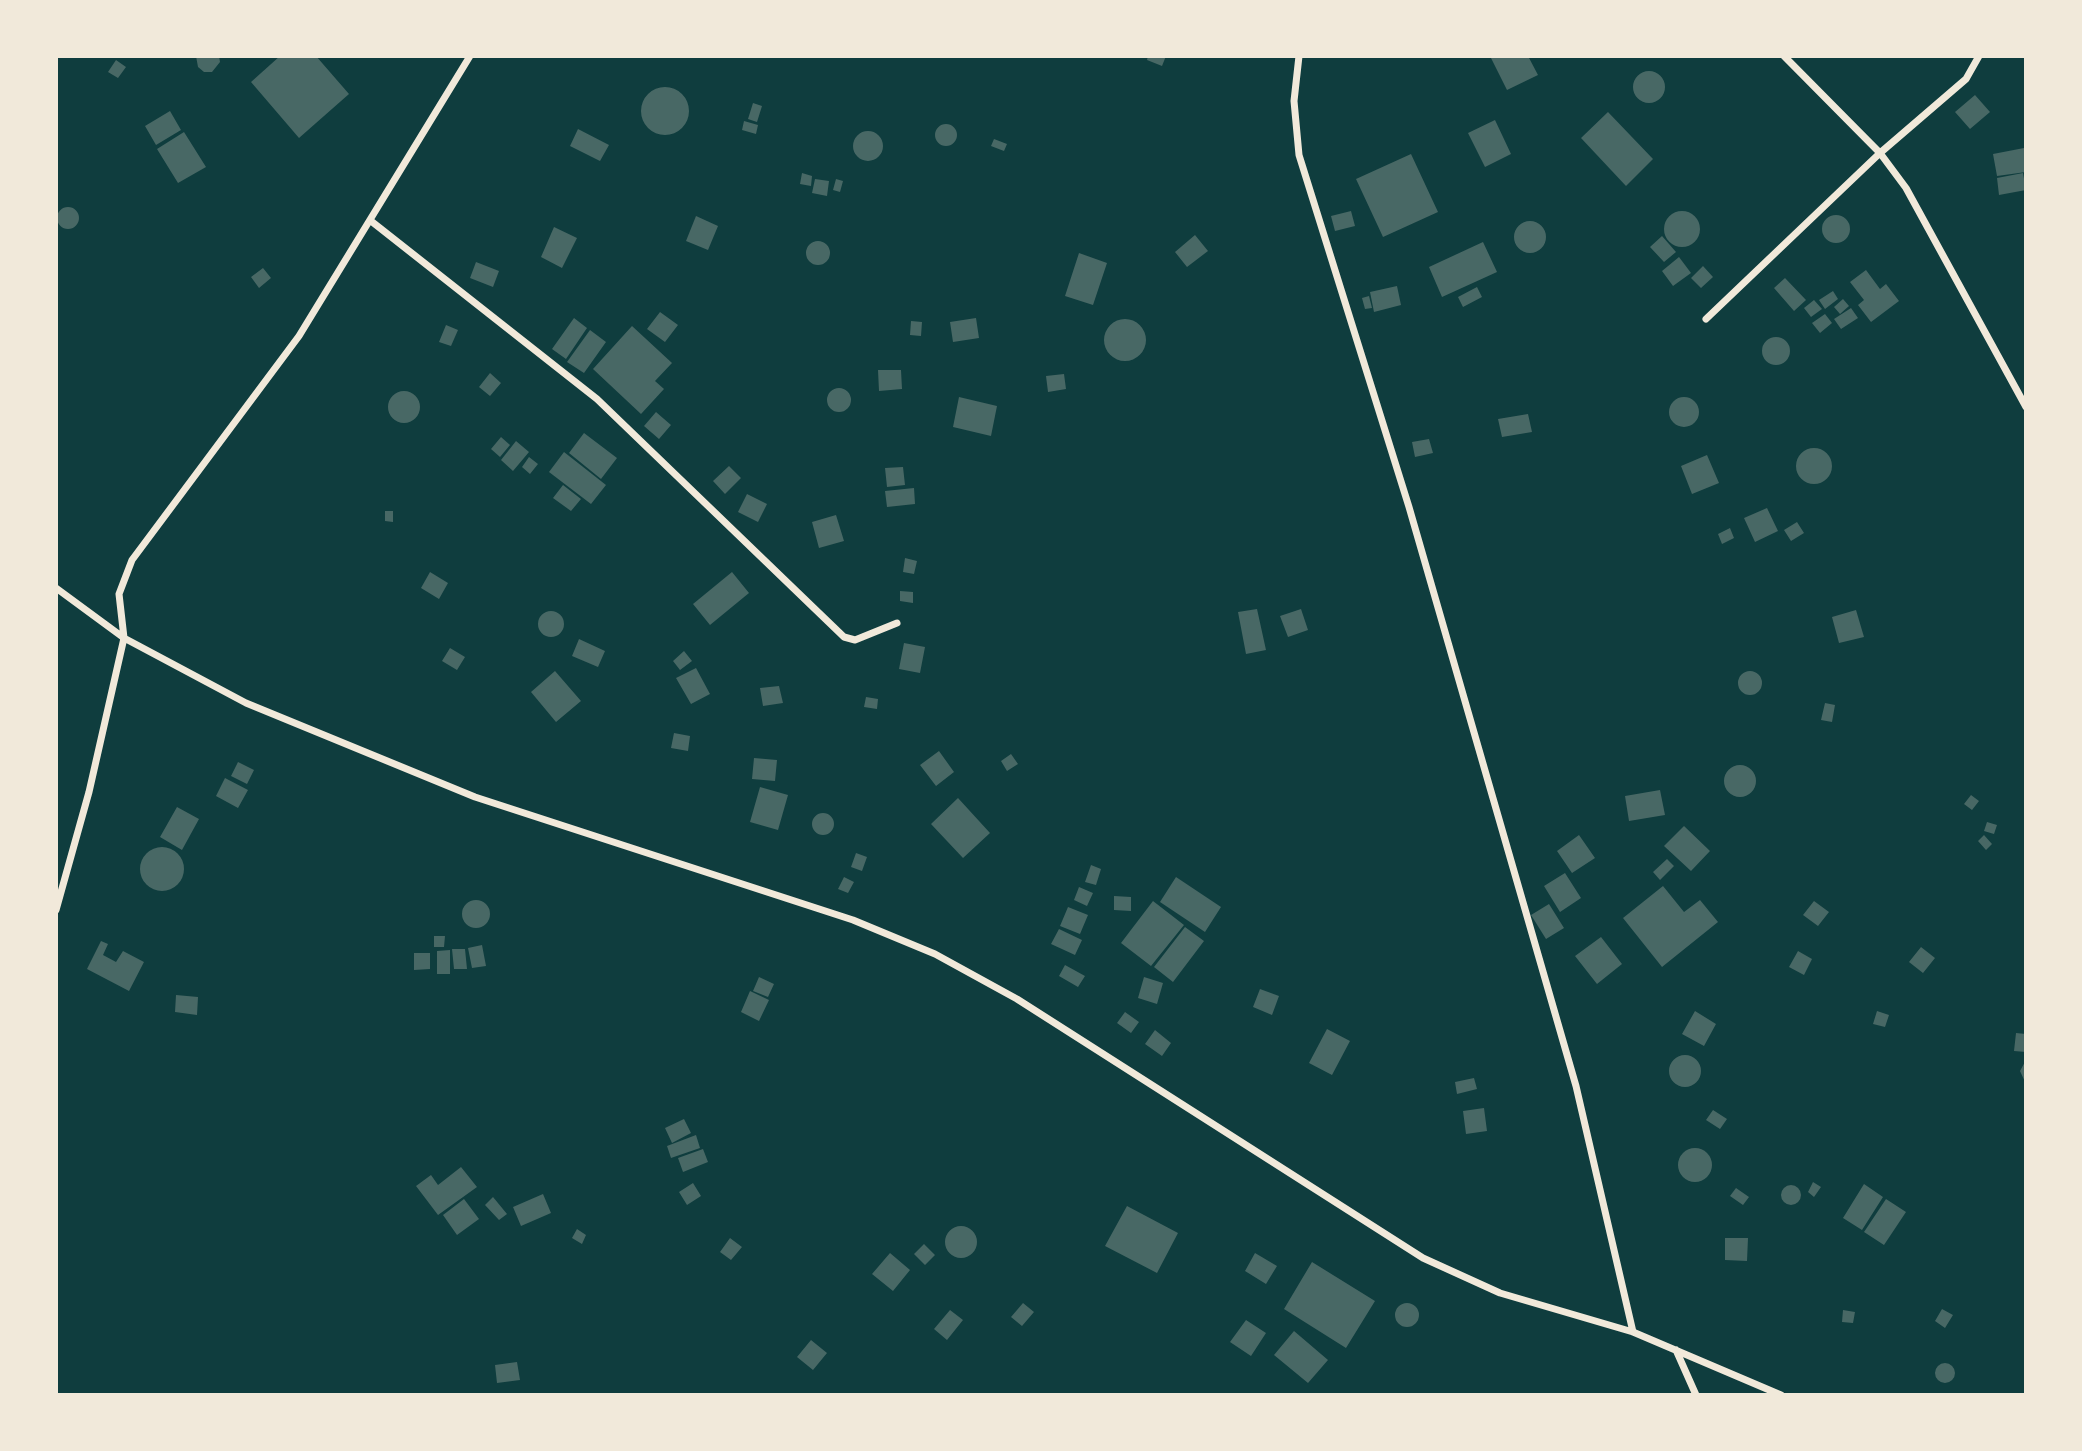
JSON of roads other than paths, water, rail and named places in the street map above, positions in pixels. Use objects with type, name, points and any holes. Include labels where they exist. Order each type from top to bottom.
[{"type":"street","points":[[56,911],[89,792],[124,638],[120,594],[132,560],[299,336],[470,56]]},
{"type":"street","points":[[1300,56],[1294,101],[1299,155],[1409,507],[1572,1073],[1633,1332]]},
{"type":"street","points":[[1784,56],[1880,153],[1906,188],[2026,407]]},
{"type":"street","points":[[1706,319],[1880,153],[1966,79],[1979,56]]},
{"type":"street","points":[[371,221],[597,399],[844,637],[855,640],[897,623]]},
{"type":"street","points":[[56,588],[124,638],[246,703],[475,797],[853,920],[935,954],[1017,999],[1423,1258],[1500,1293],[1633,1332],[1781,1395]]},
{"type":"street","points":[[1675,1350],[1696,1395]]}]
